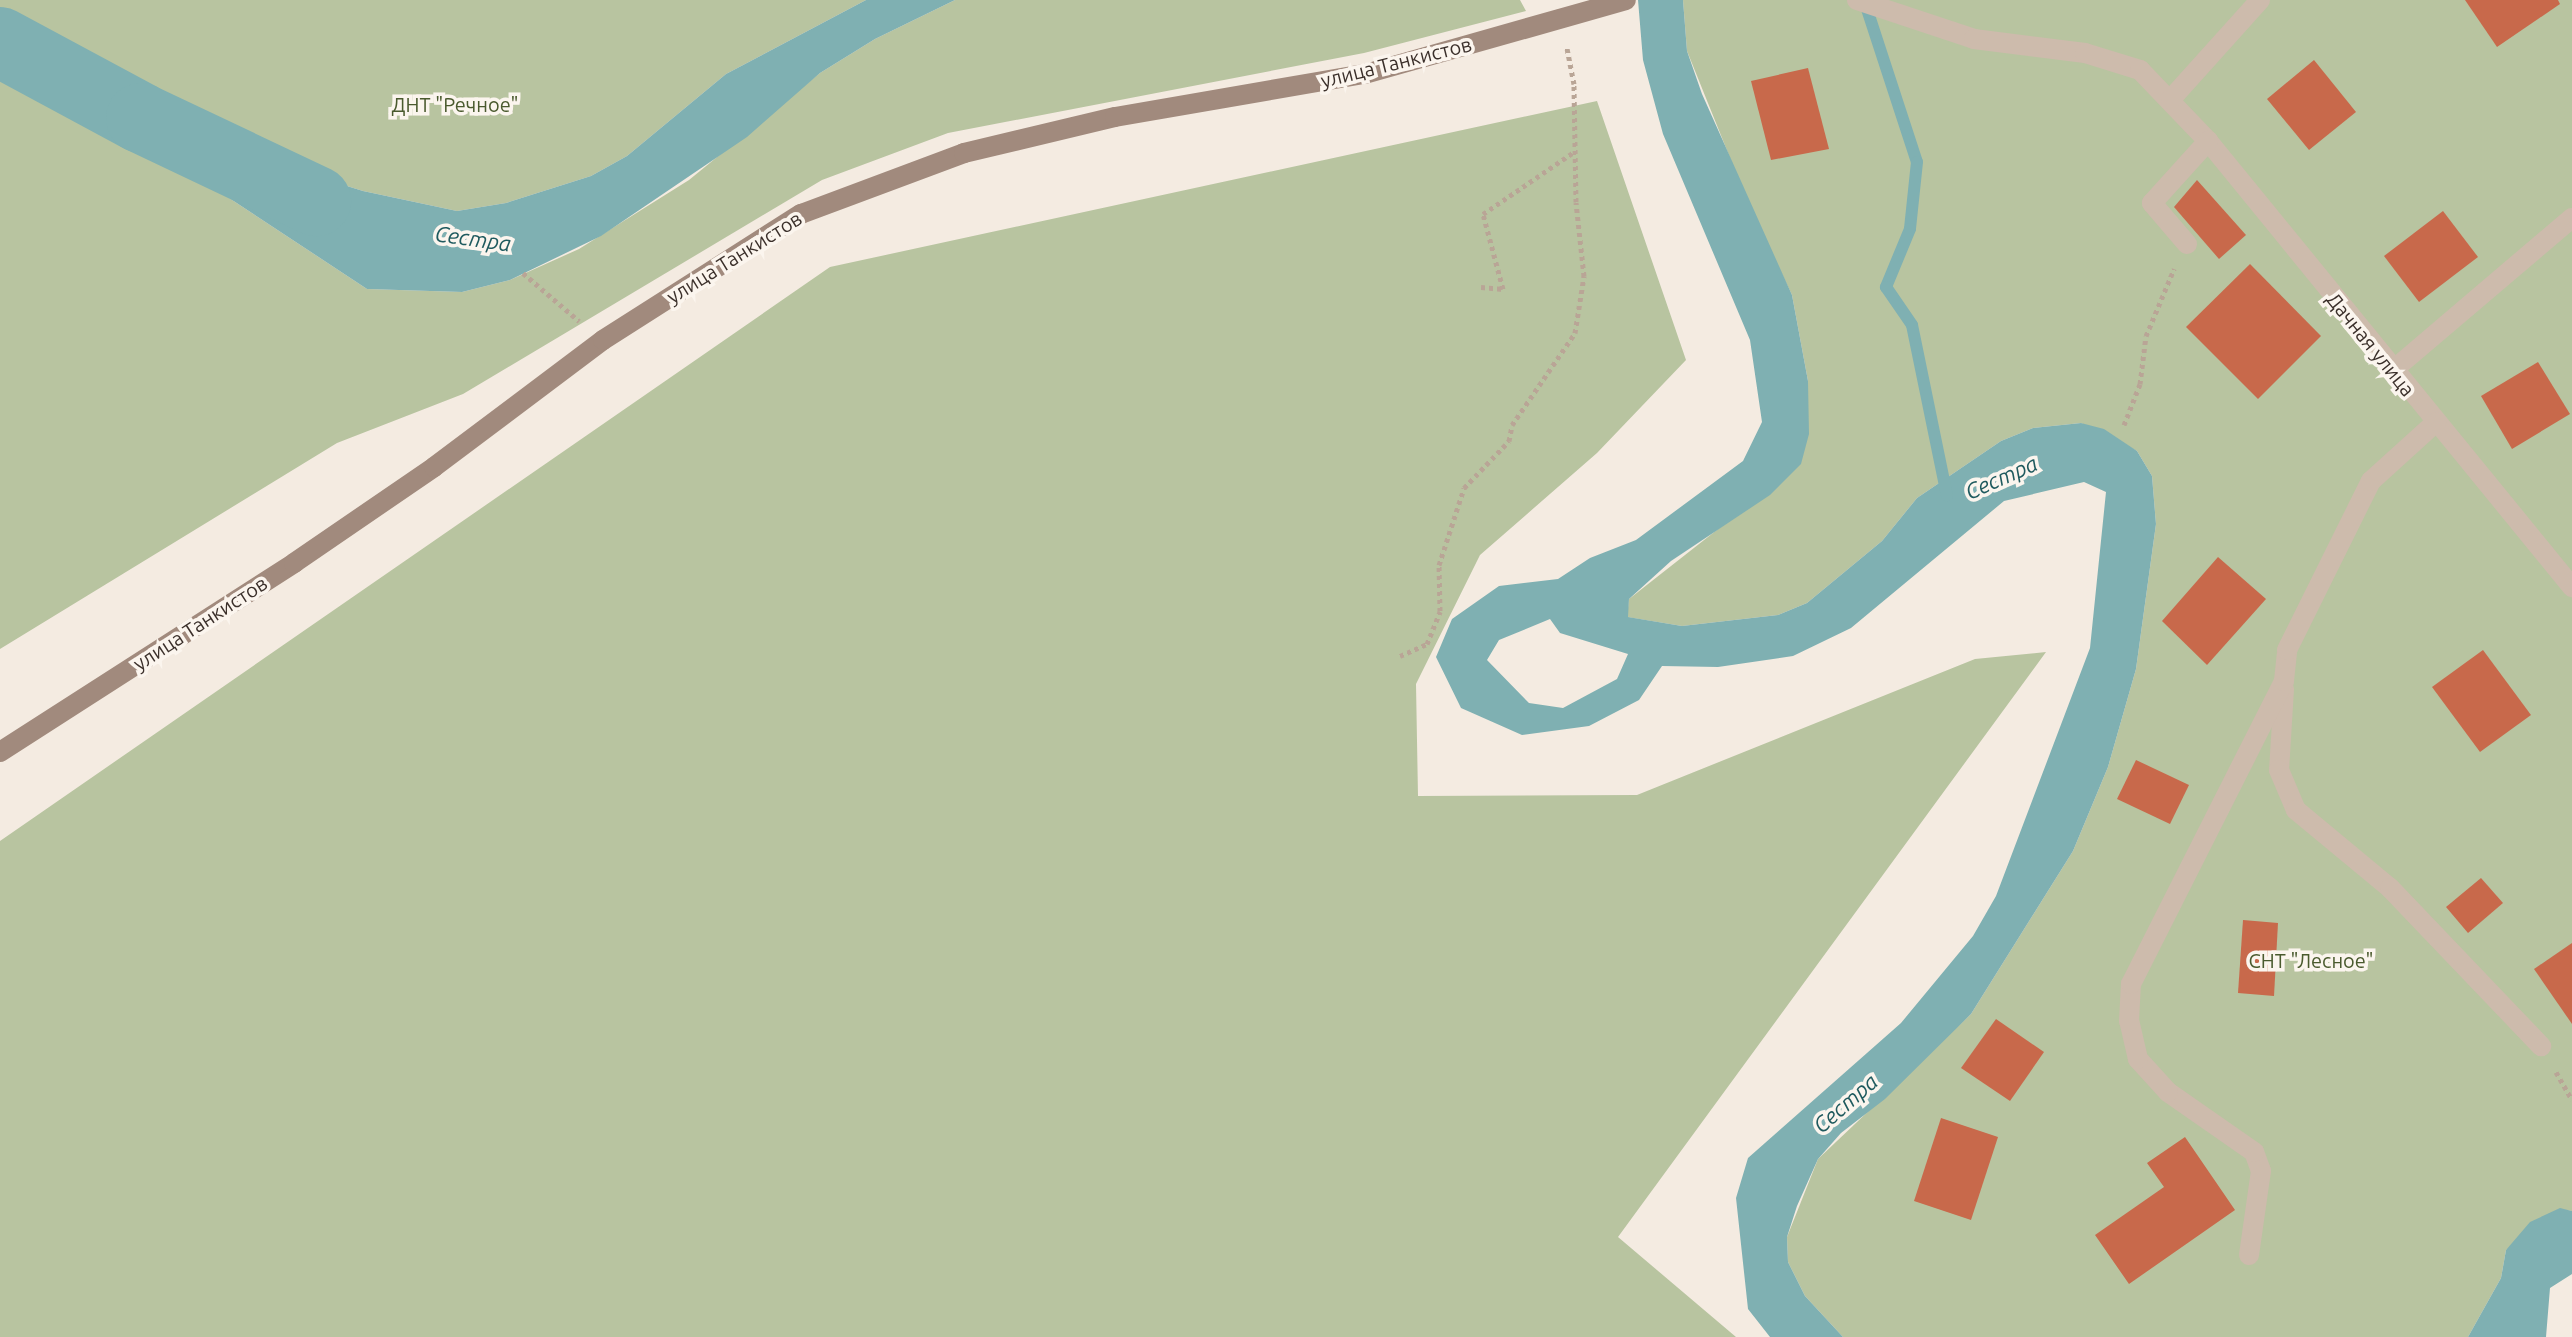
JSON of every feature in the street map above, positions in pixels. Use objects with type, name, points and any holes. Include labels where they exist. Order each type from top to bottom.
[{"type":"street","name":"улица Танкистов","points":[[0,752],[294,563],[434,467],[603,340],[801,214],[964,153],[1115,117],[1365,74],[1626,0]]},
{"type":"street","name":"Дачная улица","points":[[1857,0],[1974,39],[2085,53],[2140,70],[2208,141],[2392,371],[2572,587]]},
{"type":"street","points":[[2171,99],[2260,0]]},
{"type":"street","points":[[2187,244],[2152,203],[2208,141]]},
{"type":"street","points":[[2392,371],[2572,218]]},
{"type":"street","points":[[2436,422],[2371,481],[2287,650],[2279,770],[2296,810],[2390,888],[2541,1046]]},
{"type":"street","points":[[2249,1255],[2261,1171],[2254,1152],[2168,1092],[2138,1059],[2129,1021],[2131,984],[2284,681]]},
{"type":"path","points":[[1400,656],[1427,644],[1440,611],[1439,565],[1464,488],[1509,441],[1512,425],[1575,333],[1584,276],[1575,152],[1574,84],[1561,18]]},
{"type":"path","points":[[1481,287],[1503,289],[1483,214],[1575,152]]},
{"type":"path","points":[[523,273],[592,332]]},
{"type":"path","points":[[2124,425],[2140,384],[2146,336],[2159,298]]},
{"type":"green space","name":"ДНТ \"Речное\"","points":[[0,0],[866,0],[726,74],[627,156],[591,176],[506,203],[457,211],[363,191],[318,177],[238,135],[217,190],[367,289],[462,292],[510,280],[579,249],[689,180],[820,73],[875,39],[955,0],[1520,0],[1526,11],[1364,53],[948,133],[822,180],[463,394],[337,443],[0,649]]},
{"type":"green space","name":"СНТ \"Лесное\"","points":[[1683,0],[2572,0],[2572,1211],[2560,1209],[2506,1250],[2501,1278],[2468,1337],[1843,1337],[1805,1296],[1788,1262],[1787,1237],[1818,1159],[1971,1014],[2073,851],[2108,767],[2136,669],[2156,524],[2152,476],[2137,451],[2081,423],[2033,428],[2001,441],[1917,498],[1882,541],[1807,603],[1778,615],[1682,626],[1627,617],[1629,599],[1727,522],[1808,381],[1792,295],[1749,205],[1687,51]]},
{"type":"green space","points":[[1597,101],[1686,360],[1597,453],[1480,555],[1416,684],[1418,796],[1637,795],[1975,659],[2046,652],[1618,1237],[1736,1337],[0,1337],[0,841],[830,267]]},
{"type":"water","points":[[866,0],[955,0],[875,39],[820,73],[747,137],[601,236],[510,280],[462,292],[367,289],[217,190],[238,134],[318,177],[363,191],[457,211],[506,203],[591,176],[627,156],[726,74]]},
{"type":"water","points":[[1638,0],[1683,0],[1687,51],[1702,94],[1792,295],[1808,381],[1809,434],[1801,464],[1770,495],[1671,561],[1629,599],[1628,617],[1682,626],[1778,615],[1807,603],[1882,541],[1917,498],[2001,441],[2033,428],[2081,423],[2104,429],[2137,451],[2152,476],[2156,524],[2136,669],[2108,767],[2073,851],[1971,1014],[1885,1099],[1841,1133],[1818,1159],[1797,1206],[1787,1237],[1788,1262],[1805,1296],[1843,1337],[1770,1337],[1748,1309],[1736,1198],[1748,1158],[1901,1023],[1973,936],[1996,896],[2090,648],[2106,492],[2084,482],[2004,501],[1851,628],[1793,656],[1718,667],[1662,666],[1639,700],[1589,726],[1522,735],[1461,708],[1436,657],[1452,619],[1499,586],[1558,579],[1590,558],[1636,540],[1743,461],[1762,422],[1750,340],[1663,134],[1643,60]],"holes":[[[1550,619],[1560,633],[1628,654],[1617,679],[1563,708],[1529,703],[1487,660],[1499,640]]]},
{"type":"water","points":[[2560,1208],[2572,1211],[2572,1274],[2550,1288],[2546,1337],[2468,1337],[2501,1278],[2506,1250],[2530,1222]]},
{"type":"building","points":[[2465,0],[2558,0],[2560,4],[2497,47]]},
{"type":"building","points":[[2314,60],[2356,112],[2309,150],[2267,99]]},
{"type":"building","points":[[1808,68],[1829,149],[1771,160],[1751,81]]},
{"type":"building","points":[[2197,180],[2246,235],[2219,259],[2174,207]]},
{"type":"building","points":[[2443,211],[2478,257],[2419,302],[2384,256]]},
{"type":"building","points":[[2250,264],[2321,336],[2258,399],[2186,327]]},
{"type":"building","points":[[2538,362],[2570,414],[2512,449],[2481,396]]},
{"type":"building","points":[[2218,557],[2266,599],[2207,665],[2162,621]]},
{"type":"building","points":[[2483,650],[2531,715],[2480,752],[2432,687]]},
{"type":"building","points":[[2136,760],[2189,785],[2170,824],[2117,799]]},
{"type":"building","points":[[2481,878],[2503,903],[2468,933],[2446,907]]},
{"type":"building","points":[[2243,920],[2278,923],[2274,996],[2238,993]]},
{"type":"building","points":[[2572,943],[2572,1024],[2534,969]]},
{"type":"building","points":[[1996,1019],[2044,1052],[2010,1101],[1961,1068]]},
{"type":"building","points":[[1941,1118],[1998,1137],[1971,1220],[1914,1201]]},
{"type":"building","points":[[2185,1137],[2235,1210],[2129,1284],[2095,1235],[2164,1187],[2147,1163]]},
{"type":"waterway","points":[[1864,0],[1917,162],[1910,229],[1886,287],[1912,325],[1947,495]]},
{"type":"waterway","name":"Сестра","points":[[0,42],[141,118],[316,201]]}]
